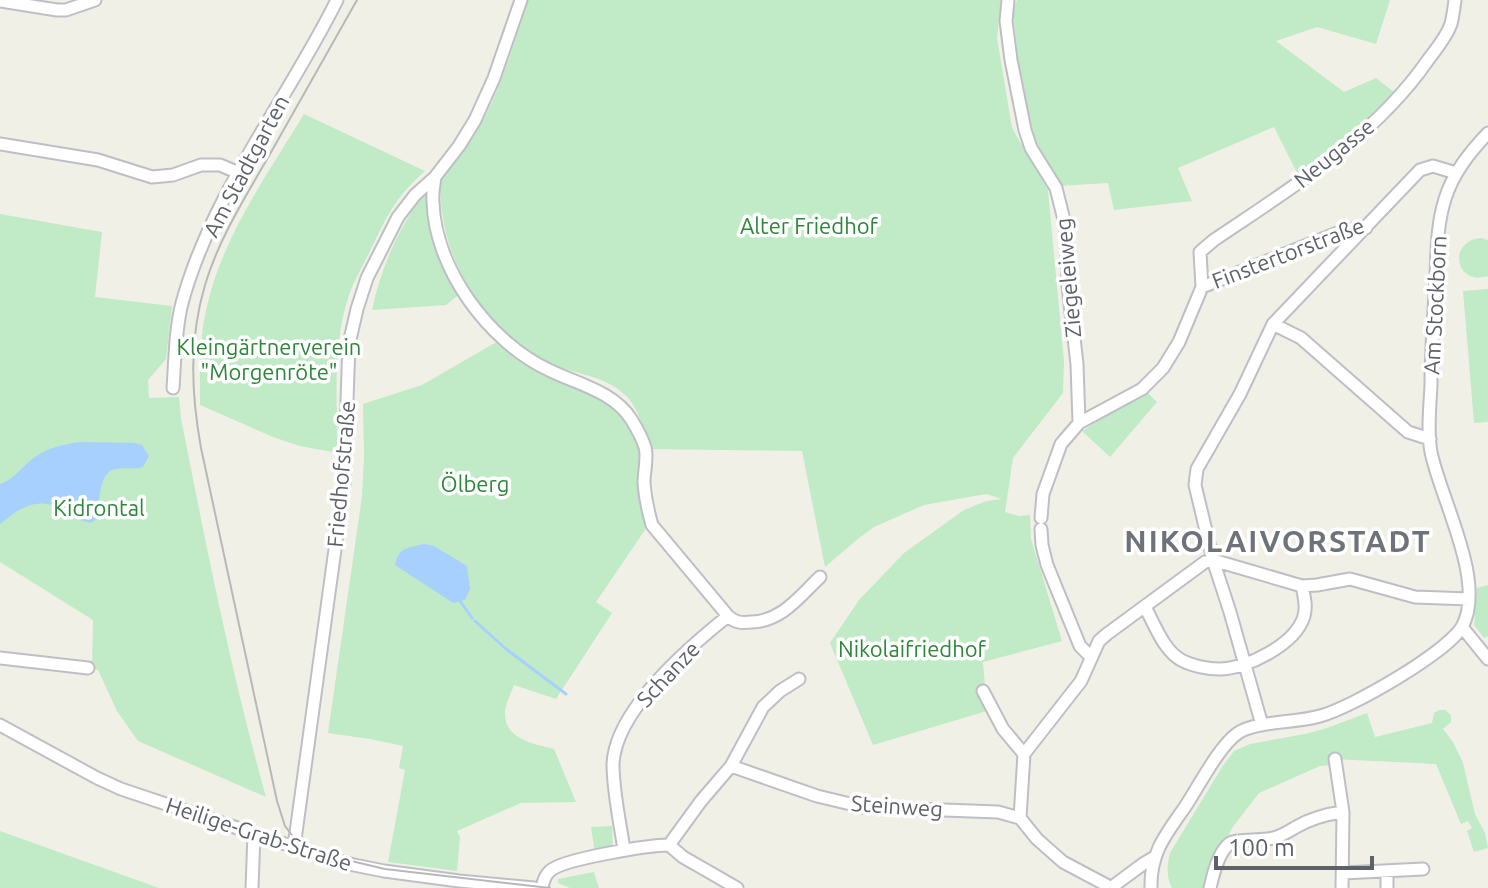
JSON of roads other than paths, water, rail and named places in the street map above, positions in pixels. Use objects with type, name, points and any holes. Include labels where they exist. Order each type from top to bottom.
[{"type":"street","points":[[0,1],[66,10],[95,0]]},
{"type":"street","name":"Am Stadtgarten","points":[[173,388],[181,305],[196,262],[219,208],[337,0]]},
{"type":"street","name":"Friedhofstraße","points":[[294,847],[344,484],[349,344],[357,309],[367,278],[398,217],[415,195],[435,177],[475,120],[494,78],[521,0]]},
{"type":"street","name":"Ziegeleiweg","points":[[1008,0],[1006,21],[1025,130],[1031,148],[1056,188],[1066,228],[1079,423]]},
{"type":"street","name":"Neugasse","points":[[1202,287],[1200,252],[1327,162],[1404,93],[1444,39],[1455,0]]},
{"type":"street","name":"Am Stockborn","points":[[1469,599],[1460,543],[1436,470],[1430,439],[1431,352],[1438,237],[1445,200],[1456,173],[1488,133]]},
{"type":"street","points":[[0,144],[98,160],[143,176],[173,175],[201,165],[220,165],[239,173]]},
{"type":"street","name":"Finstertorstraße","points":[[1091,657],[1080,646],[1042,545],[1043,494],[1061,444],[1079,423],[1142,389],[1163,368],[1179,342],[1202,287],[1345,230],[1366,228],[1420,170],[1433,166],[1456,173]]},
{"type":"street","points":[[435,177],[432,200],[436,224],[446,259],[462,292],[501,339],[545,369],[609,396],[630,417],[646,449],[644,483],[652,525],[728,616],[739,622],[771,619],[787,610],[820,577]]},
{"type":"street","points":[[1262,725],[1213,560],[1195,485],[1197,469],[1240,394],[1273,324],[1366,228]]},
{"type":"street","points":[[1273,324],[1301,338],[1408,432],[1430,439]]},
{"type":"street","points":[[1151,888],[1153,858],[1159,846],[1230,739],[1245,729],[1320,716],[1371,694],[1454,637],[1462,627],[1469,599],[1415,597],[1350,579],[1302,586],[1213,560],[1192,570],[1107,634],[1099,641],[1081,681],[1024,754],[1020,818],[1037,839],[1090,884],[1112,888],[1153,858]]},
{"type":"street","points":[[1145,607],[1173,654],[1182,661],[1219,669],[1246,665],[1269,653],[1297,632],[1305,613],[1302,586]]},
{"type":"street","name":"Schanze","points":[[624,850],[613,765],[625,725],[650,688],[728,616]]},
{"type":"street","points":[[1462,627],[1488,659]]},
{"type":"street","points":[[0,658],[88,668]]},
{"type":"street","points":[[669,845],[731,766],[763,707],[799,679]]},
{"type":"street","points":[[983,691],[1003,729],[1024,754]]},
{"type":"street","name":"Heilige-Grab-Straße","points":[[0,725],[121,789],[324,857],[384,871],[534,888]]},
{"type":"street","points":[[1335,759],[1343,812],[1342,888]]},
{"type":"street","name":"Steinweg","points":[[731,766],[817,796],[863,807],[998,812],[1020,818]]},
{"type":"street","points":[[1210,888],[1217,864],[1231,842],[1276,838],[1307,822],[1343,812]]},
{"type":"street","points":[[252,888],[254,834]]},
{"type":"street","points":[[542,888],[547,874],[557,866],[624,850],[669,845],[683,857],[737,888]]},
{"type":"street","points":[[1343,873],[1423,869]]},
{"type":"street","points":[[1387,872],[1387,888]]},
{"type":"water","points":[[81,442],[134,443],[142,445],[149,456],[143,467],[115,469],[105,476],[98,517],[91,523],[54,506],[37,504],[29,505],[0,524],[0,484],[42,452]]},
{"type":"water","points":[[424,544],[434,546],[467,566],[470,589],[465,600],[453,603],[395,565],[401,552]]},
{"type":"waterway","points":[[460,601],[472,618]]},
{"type":"waterway","points":[[475,621],[506,649],[566,694]]},
{"type":"tram line","points":[[357,0],[225,234],[205,285],[194,346],[195,407],[201,448],[277,801],[285,826],[295,839],[309,849],[326,855],[385,869],[550,888]]},
{"type":"district","name":"NIKOLAIVORSTADT","points":[[1278,542]]},
{"type":"park label","name":"Alter Friedhof","points":[[809,226]]},
{"type":"park label","name":"Kleingärtnerverein \"Morgenröte\"","points":[[269,360]]},
{"type":"park label","name":"Ölberg","points":[[475,484]]},
{"type":"park label","name":"Kidrontal","points":[[99,508]]},
{"type":"park label","name":"Nikolaifriedhof","points":[[912,649]]}]
